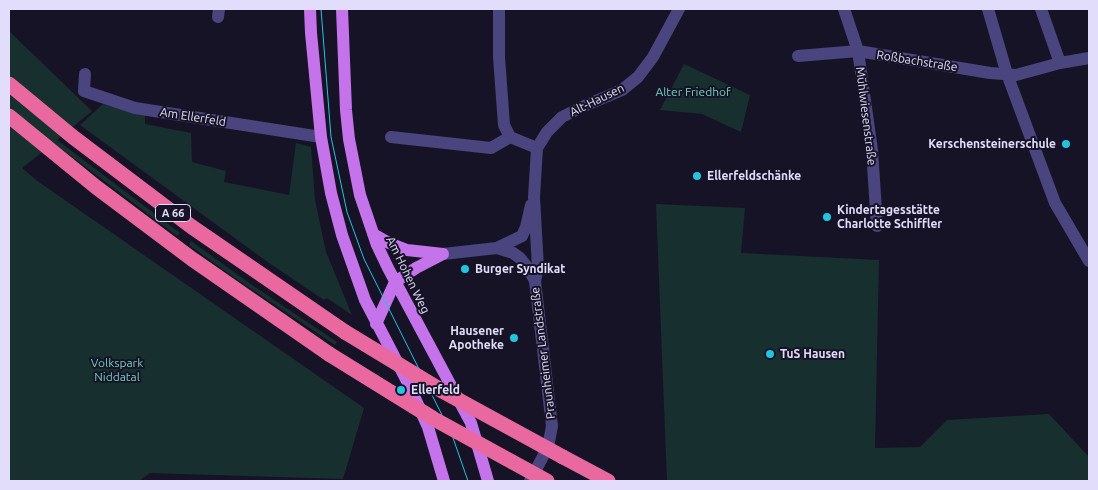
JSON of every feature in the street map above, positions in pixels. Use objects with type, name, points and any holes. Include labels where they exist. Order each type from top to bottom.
[{"type":"highway","name":"A 66","points":[[9,84],[73,137],[192,227],[344,332],[444,392],[608,481]]},
{"type":"highway","name":"A 66","points":[[9,116],[96,187],[274,317],[329,354],[434,419],[547,481]]},
{"type":"main road","points":[[310,9],[321,137],[331,193],[342,234],[362,293],[428,426],[444,481]]},
{"type":"main road","name":"Am Hohen Weg","points":[[342,9],[346,110],[349,139],[360,194],[373,234],[395,282],[471,424],[488,481]]},
{"type":"main road","points":[[373,234],[388,244],[407,250],[443,254]]},
{"type":"main road","points":[[376,324],[395,282],[416,268],[443,254]]},
{"type":"street","points":[[499,9],[499,57],[504,125],[510,137],[537,148],[534,197]]},
{"type":"street","name":"Alt-Hausen","points":[[537,148],[547,132],[562,117],[622,90],[638,77],[653,57],[678,9]]},
{"type":"street","name":"Mühlwiesenstraße","points":[[844,9],[858,51],[872,150],[877,226]]},
{"type":"street","points":[[988,9],[1007,74],[1058,209],[1089,261]]},
{"type":"street","points":[[1040,9],[1060,63]]},
{"type":"street","name":"Roßbachstraße","points":[[798,56],[858,51],[1016,75],[1060,63],[1089,58]]},
{"type":"street","name":"Am Ellerfeld","points":[[85,74],[84,91],[135,108],[321,137]]},
{"type":"street","points":[[391,137],[491,148],[510,137]]},
{"type":"street","name":"Praunheimer Landstraße","points":[[443,254],[497,248],[522,236],[534,197]]},
{"type":"street","name":"Praunheimer Landstraße","points":[[530,481],[548,447],[552,426],[535,281],[538,268],[534,197]]},
{"type":"street","name":"Praunheimer Landstraße","points":[[497,248],[513,253],[520,258],[535,281]]},
{"type":"green space","name":"Volkspark Niddatal","points":[[9,31],[92,111],[57,140],[180,233],[177,236],[54,143],[22,168],[36,180],[364,408],[343,479],[150,473],[139,481],[9,481]]},
{"type":"green space","name":"Alter Friedhof","points":[[684,64],[750,95],[741,132],[702,114],[660,110]]},
{"type":"green space","points":[[103,104],[145,115],[145,124],[191,133],[192,162],[226,171],[224,182],[289,195],[296,143],[311,147],[315,200],[326,252],[352,315],[327,298],[324,300],[269,263],[80,125]]},
{"type":"green space","name":"TuS Hausen","points":[[656,204],[745,208],[741,253],[879,260],[875,448],[920,447],[947,420],[1049,414],[1089,457],[1089,481],[667,481]]},
{"type":"green space","points":[[191,241],[337,342],[335,345],[189,245]]},
{"type":"tram line","points":[[321,9],[331,137],[347,212],[364,259],[452,435],[468,481]]},
{"type":"place","name":"Kerschensteinerschule","points":[[1066,144]]},
{"type":"place","name":"Ellerfeldschänke","points":[[697,176]]},
{"type":"place","name":"Kindertagesstätte Charlotte Schiffler","points":[[827,217]]},
{"type":"place","name":"Burger Syndikat","points":[[465,269]]},
{"type":"place","name":"Hausener Apotheke","points":[[514,338]]},
{"type":"place","name":"TuS Hausen","points":[[770,354]]},
{"type":"place","name":"Ellerfeld","points":[[401,390]]}]
